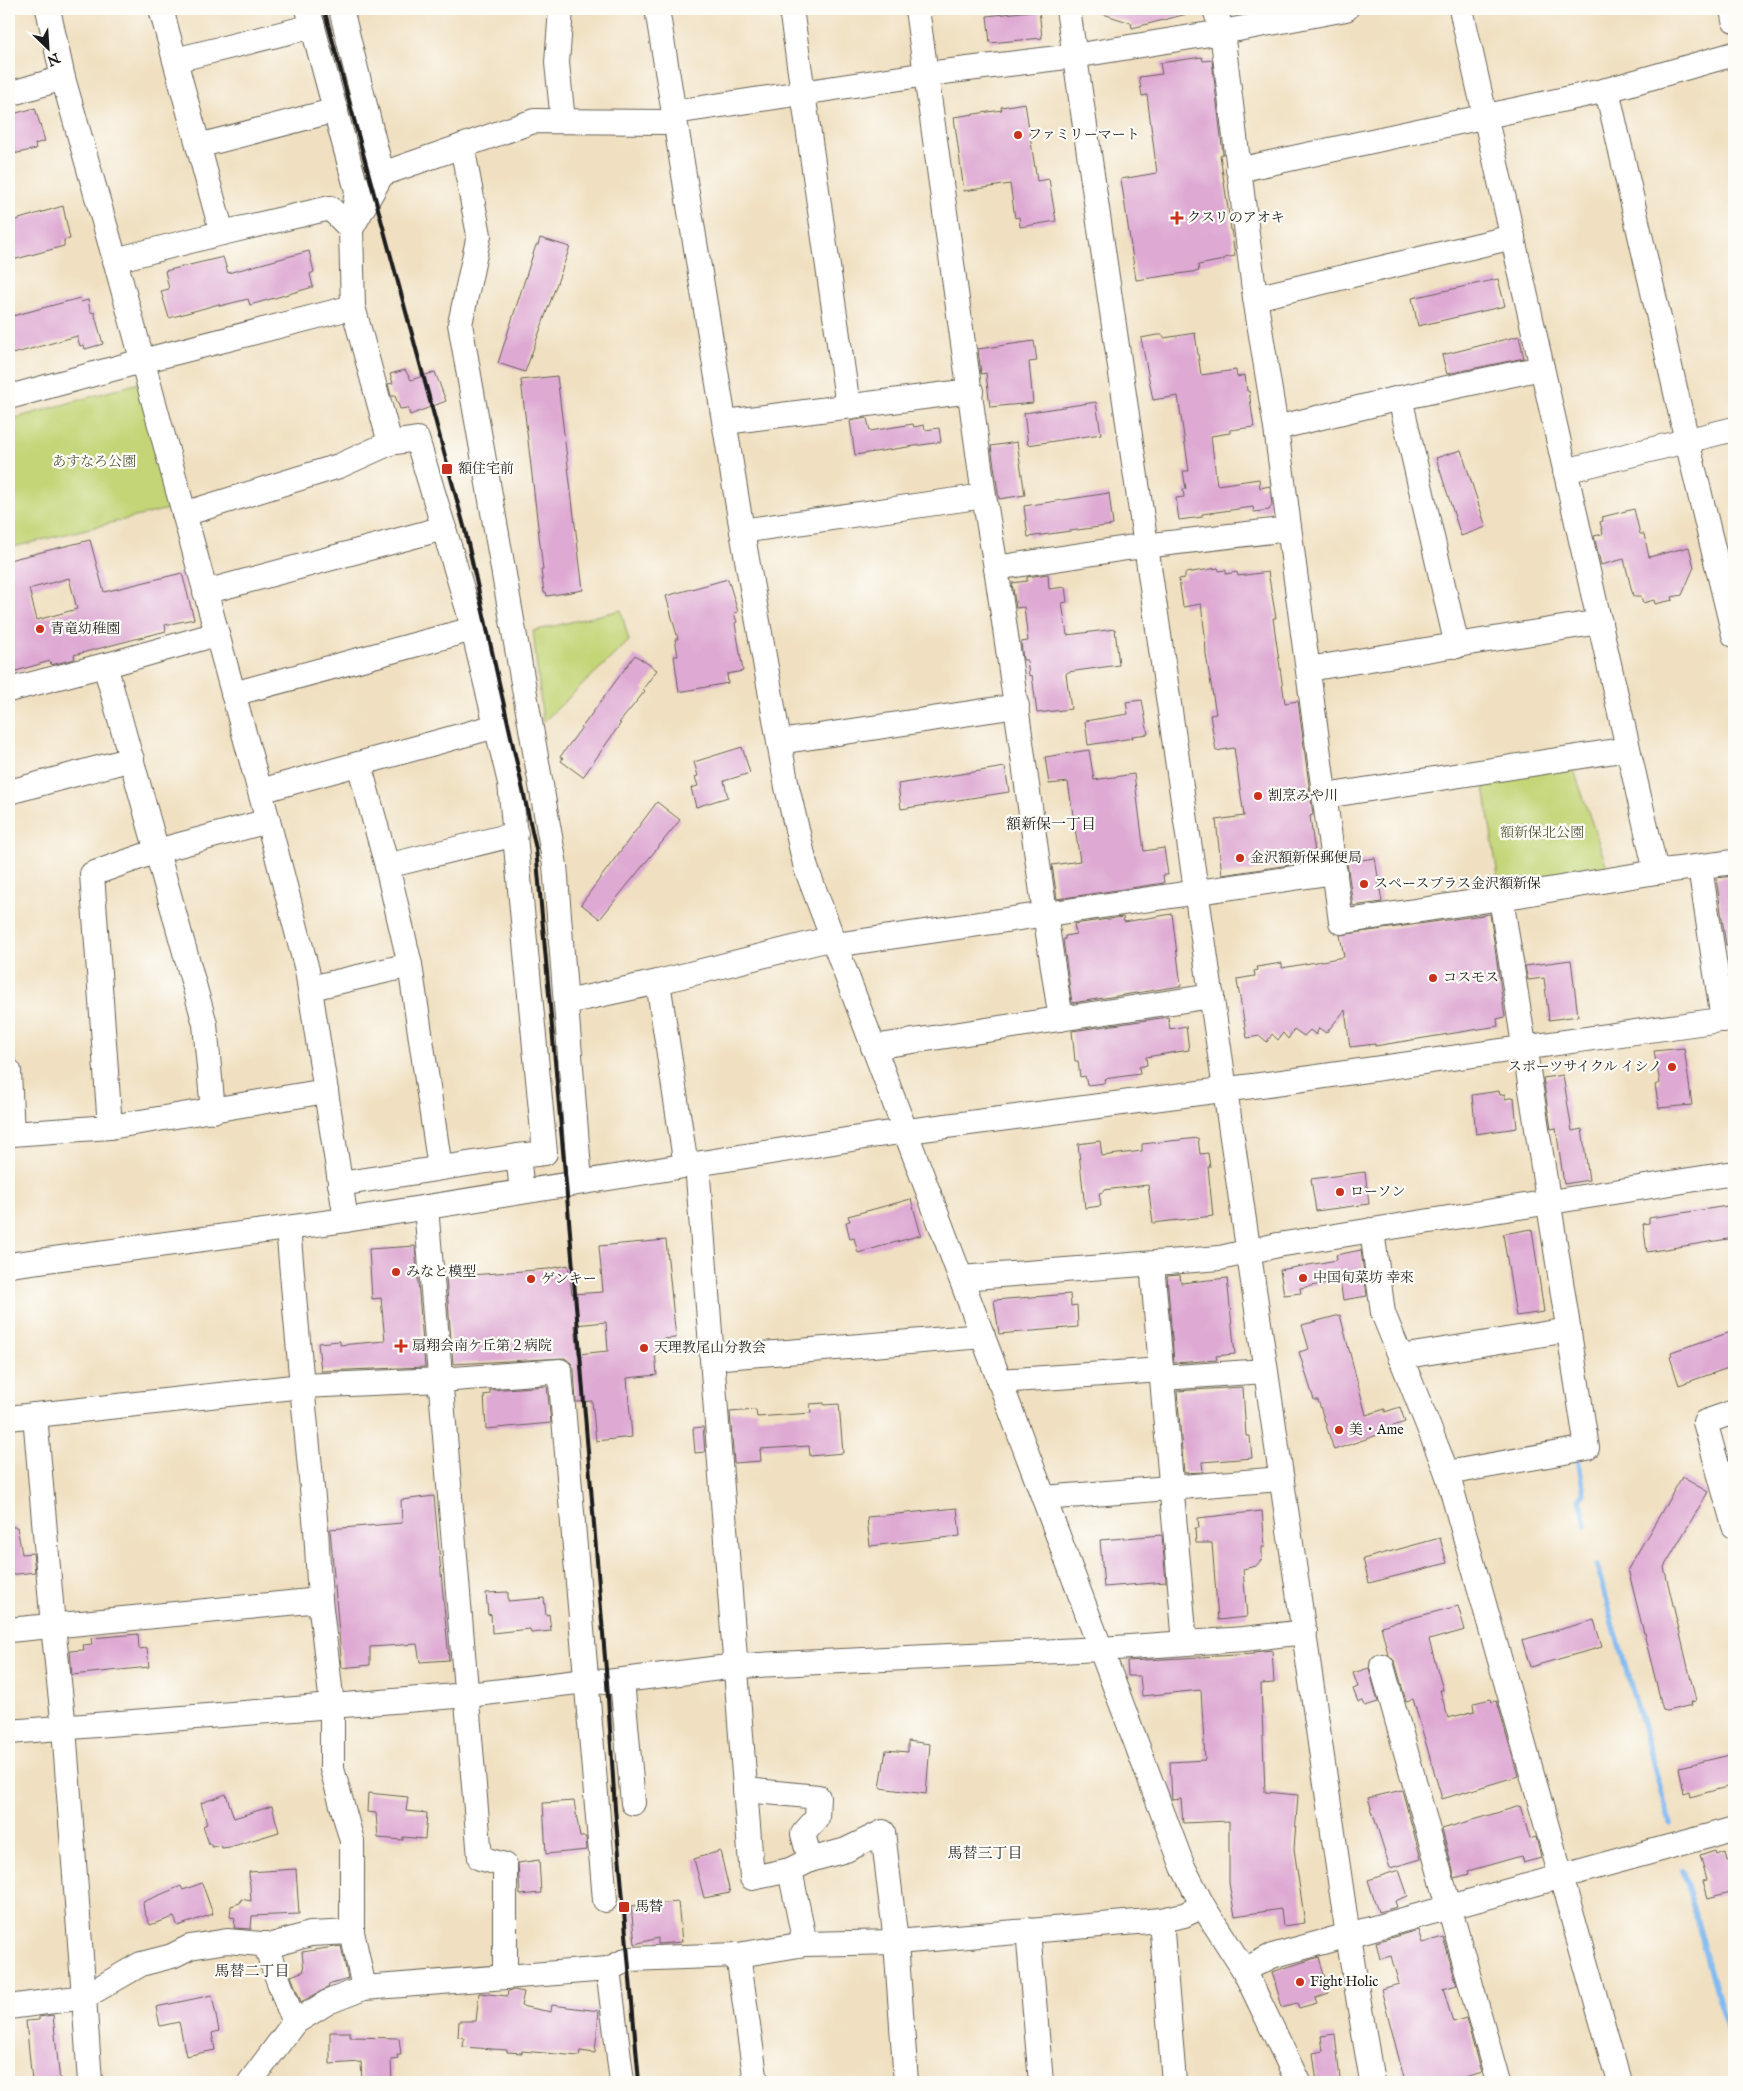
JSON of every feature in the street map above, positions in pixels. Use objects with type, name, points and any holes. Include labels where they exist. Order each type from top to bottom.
[{"type":"street","points":[[48,9],[63,78],[115,260],[260,790],[311,988],[346,1220]]},
{"type":"street","points":[[161,9],[222,233]]},
{"type":"street","points":[[341,9],[382,174]]},
{"type":"street","points":[[561,9],[557,63],[563,121]]},
{"type":"street","points":[[657,9],[742,531],[787,787],[806,868],[1183,1867],[1203,1906],[1244,1970],[1298,2082]]},
{"type":"street","points":[[791,9],[848,406]]},
{"type":"street","points":[[917,9],[928,74],[984,496],[1017,706],[1044,914],[1061,1019]]},
{"type":"street","points":[[1068,9],[1226,1090],[1265,1371],[1305,1632],[1348,1936],[1372,2082]]},
{"type":"street","points":[[1215,9],[1222,32],[1255,298],[1276,428],[1341,922],[1656,872],[1734,862]]},
{"type":"street","points":[[351,229],[382,174],[534,120],[667,122],[675,112],[928,74],[1074,56],[1222,32],[1346,9]]},
{"type":"street","points":[[1461,9],[1656,872]]},
{"type":"street","points":[[1732,9],[1734,20]]},
{"type":"street","points":[[175,60],[311,17],[357,191],[351,229],[353,307],[390,443]]},
{"type":"street","points":[[1238,170],[1607,90],[1734,54]]},
{"type":"street","points":[[9,94],[63,78]]},
{"type":"street","points":[[1607,90],[1687,441],[1734,635]]},
{"type":"street","points":[[198,146],[336,110]]},
{"type":"street","points":[[462,146],[479,235],[460,324],[555,865],[580,1182]]},
{"type":"street","points":[[115,260],[330,208],[351,229]]},
{"type":"street","points":[[1255,298],[1513,237]]},
{"type":"street","points":[[9,397],[353,307]]},
{"type":"street","points":[[1276,428],[1400,398],[1542,368]]},
{"type":"street","points":[[725,422],[971,391]]},
{"type":"street","points":[[1400,398],[1457,646]]},
{"type":"street","points":[[1565,470],[1734,429]]},
{"type":"street","points":[[184,514],[339,466],[390,443],[417,439],[473,629],[510,783],[545,1153],[340,1184]]},
{"type":"street","points":[[742,531],[984,496]]},
{"type":"street","points":[[205,592],[444,528]]},
{"type":"street","points":[[996,568],[1146,546],[1289,529]]},
{"type":"street","points":[[1308,669],[1600,622]]},
{"type":"street","points":[[233,694],[473,629]]},
{"type":"street","points":[[9,690],[217,634]]},
{"type":"street","points":[[100,667],[106,665],[205,1024],[213,1111]]},
{"type":"street","points":[[779,742],[1017,706]]},
{"type":"street","points":[[260,790],[496,726]]},
{"type":"street","points":[[1325,796],[1628,749]]},
{"type":"street","points":[[9,792],[132,759]]},
{"type":"street","points":[[359,764],[387,866],[410,965],[440,1168]]},
{"type":"street","points":[[110,1127],[92,874],[157,851],[268,821]]},
{"type":"street","points":[[387,866],[516,834]]},
{"type":"street","points":[[9,1265],[346,1220],[906,1131],[1226,1090],[1728,1019],[1700,867]]},
{"type":"street","points":[[567,1002],[834,941],[1044,914],[1335,872]]},
{"type":"street","points":[[1447,1473],[1587,1448],[1501,898]]},
{"type":"street","points":[[311,988],[410,965]]},
{"type":"street","points":[[658,982],[692,1165],[712,1358],[752,1878],[846,1850],[884,1832],[896,1942],[906,2082]]},
{"type":"street","points":[[874,1047],[1212,996]]},
{"type":"street","points":[[9,1071],[10,1134],[110,1127],[326,1091]]},
{"type":"street","points":[[518,1156],[522,1191]]},
{"type":"street","points":[[961,1278],[1220,1258],[1372,1230],[1734,1173]]},
{"type":"street","points":[[426,1207],[468,1695],[480,1858],[505,1865],[506,1977]]},
{"type":"street","points":[[288,1228],[316,1529],[320,1600],[332,1705],[332,1769],[352,1841],[352,1932],[364,1988]]},
{"type":"street","points":[[1372,1230],[1383,1313],[1447,1473],[1619,2082]]},
{"type":"street","points":[[1152,1264],[1185,1643]]},
{"type":"street","points":[[1400,1357],[1569,1330]]},
{"type":"street","points":[[712,1358],[983,1336]]},
{"type":"street","points":[[9,1418],[302,1386],[441,1380],[560,1371],[605,1900]]},
{"type":"street","points":[[999,1381],[1265,1371]]},
{"type":"street","points":[[1734,1412],[1706,1422],[1734,1526]]},
{"type":"street","points":[[35,1416],[53,1626],[64,1728],[90,2082]]},
{"type":"street","points":[[1044,1498],[1282,1479]]},
{"type":"street","points":[[9,1630],[320,1600]]},
{"type":"street","points":[[9,1732],[468,1695],[586,1681],[622,1680],[736,1666],[1101,1649],[1305,1632]]},
{"type":"street","points":[[1382,1666],[1498,2082]]},
{"type":"street","points":[[622,1680],[633,1803]]},
{"type":"street","points":[[745,1790],[818,1797],[817,1818],[803,1834],[800,1865],[805,1944]]},
{"type":"street","points":[[1244,1970],[1272,1956],[1561,1875],[1734,1829]]},
{"type":"street","points":[[250,2082],[294,2022],[328,2002],[364,1988],[608,1968],[629,1959],[738,1955],[805,1944],[896,1942],[1161,1920],[1184,1915],[1203,1906]]},
{"type":"street","points":[[1161,1920],[1174,2082]]},
{"type":"street","points":[[1028,1930],[1041,2082]]},
{"type":"street","points":[[9,2007],[84,1997],[140,1964],[172,1956],[190,1947],[227,1941],[272,1944],[310,1934],[352,1932]]},
{"type":"street","points":[[265,1944],[294,2022]]},
{"type":"street","points":[[738,1955],[756,2082]]},
{"type":"street","points":[[608,1968],[622,2082]]},
{"type":"green space","name":"あすなろ公園","points":[[139,383],[172,508],[9,548],[9,420]]},
{"type":"green space","points":[[621,610],[629,641],[543,722],[533,631]]},
{"type":"green space","name":"額新保北公園","points":[[1573,767],[1609,873],[1500,890],[1483,781]]},
{"type":"building","points":[[1098,9],[1186,9],[1187,14],[1132,28],[1131,23],[1097,12]]},
{"type":"building","points":[[1039,10],[1042,38],[990,43],[987,16]]},
{"type":"building","points":[[1202,57],[1203,61],[1212,60],[1223,154],[1220,155],[1235,256],[1198,265],[1199,271],[1136,280],[1121,179],[1157,173],[1147,95],[1142,96],[1139,77],[1162,74],[1160,63]]},
{"type":"building","points":[[1025,103],[1037,181],[1049,179],[1056,221],[1020,227],[1019,217],[1015,218],[1010,184],[964,191],[954,117],[1002,110],[1001,107]]},
{"type":"building","points":[[35,108],[45,141],[35,144],[36,149],[13,154],[12,149],[9,150],[9,115]]},
{"type":"building","points":[[63,206],[70,239],[64,240],[64,246],[9,261],[9,222]]},
{"type":"building","points":[[540,238],[570,247],[525,372],[498,363],[536,245],[538,245]]},
{"type":"building","points":[[309,251],[314,272],[310,274],[313,287],[250,305],[248,299],[220,306],[219,304],[169,318],[161,291],[169,289],[165,271],[223,257],[228,273]]},
{"type":"building","points":[[1498,279],[1505,306],[1418,326],[1412,298]]},
{"type":"building","points":[[80,298],[81,302],[88,300],[90,310],[92,313],[94,312],[103,344],[85,349],[84,345],[80,346],[77,336],[9,355],[9,317]]},
{"type":"building","points":[[1195,333],[1201,375],[1236,370],[1237,377],[1245,375],[1247,391],[1249,391],[1254,427],[1230,430],[1230,433],[1211,436],[1217,485],[1259,479],[1260,488],[1270,486],[1272,505],[1269,510],[1254,512],[1253,507],[1202,514],[1202,517],[1179,520],[1176,498],[1184,497],[1183,489],[1186,489],[1183,471],[1189,471],[1178,396],[1153,400],[1141,338],[1163,335],[1164,338]]},
{"type":"building","points":[[1519,336],[1524,358],[1447,374],[1442,355]]},
{"type":"building","points":[[1034,341],[1037,361],[1029,362],[1033,403],[990,407],[986,373],[981,374],[978,349]]},
{"type":"building","points":[[405,370],[411,380],[435,372],[446,401],[410,415],[408,408],[400,409],[395,396],[391,396],[388,384],[393,383],[390,374]]},
{"type":"building","points":[[557,376],[583,590],[547,596],[546,592],[544,593],[541,570],[543,570],[521,380]]},
{"type":"building","points":[[1096,402],[1101,434],[1028,445],[1024,413]]},
{"type":"building","points":[[867,418],[870,431],[913,424],[914,427],[924,425],[925,430],[939,428],[941,442],[855,455],[850,421]]},
{"type":"building","points":[[1017,442],[1025,495],[999,499],[991,446]]},
{"type":"building","points":[[1461,450],[1486,527],[1461,536],[1436,458]]},
{"type":"building","points":[[1109,493],[1113,525],[1028,537],[1024,506]]},
{"type":"building","points":[[1634,509],[1640,534],[1644,534],[1649,557],[1689,547],[1694,567],[1682,595],[1672,597],[1673,600],[1655,604],[1654,600],[1643,603],[1641,596],[1633,596],[1624,559],[1601,565],[1594,536],[1603,534],[1600,522],[1603,521],[1602,517]]},
{"type":"building","points":[[90,540],[104,592],[182,573],[194,619],[165,625],[166,631],[74,655],[75,659],[51,665],[50,661],[9,673],[9,560]],"holes":[[[69,578],[77,609],[37,620],[29,589]]]},
{"type":"building","points":[[1218,568],[1219,571],[1226,570],[1226,574],[1237,572],[1238,576],[1268,572],[1276,618],[1273,618],[1285,703],[1298,701],[1313,815],[1310,816],[1316,861],[1222,875],[1216,820],[1244,816],[1234,748],[1216,751],[1210,715],[1216,714],[1206,655],[1201,604],[1183,607],[1179,579],[1185,578],[1185,573]]},
{"type":"building","points":[[1048,574],[1049,589],[1065,587],[1067,602],[1062,603],[1067,635],[1115,629],[1119,665],[1068,672],[1066,674],[1071,709],[1037,713],[1032,675],[1029,676],[1027,660],[1023,660],[1021,642],[1028,641],[1024,607],[1016,608],[1012,583],[1027,581],[1027,577]]},
{"type":"building","points":[[728,579],[738,612],[734,613],[737,622],[735,623],[743,671],[727,674],[728,683],[679,692],[674,656],[678,656],[675,639],[678,639],[666,596]]},
{"type":"building","points":[[635,655],[657,670],[643,689],[645,691],[619,723],[621,723],[583,777],[561,761],[563,758],[560,757]]},
{"type":"building","points":[[1142,700],[1148,734],[1088,745],[1085,721],[1128,714],[1126,702]]},
{"type":"building","points":[[742,747],[750,773],[724,781],[728,797],[696,807],[691,788],[698,786],[695,777],[698,776],[694,762]]},
{"type":"building","points":[[1089,750],[1094,780],[1134,774],[1144,851],[1164,848],[1168,875],[1163,875],[1164,883],[1057,899],[1052,865],[1080,861],[1068,782],[1049,784],[1045,757]]},
{"type":"building","points":[[1005,767],[1009,792],[901,809],[898,784]]},
{"type":"building","points":[[657,802],[680,820],[600,919],[581,904]]},
{"type":"building","name":"スペースプラス金沢額新保","points":[[1375,858],[1382,902],[1353,906],[1347,862]]},
{"type":"building","points":[[1734,876],[1734,945],[1726,945],[1716,878]]},
{"type":"building","points":[[1172,914],[1181,986],[1072,1003],[1063,940],[1065,936],[1076,934],[1074,924],[1123,917],[1124,922]]},
{"type":"building","points":[[1490,914],[1505,1017],[1497,1019],[1498,1026],[1375,1046],[1375,1044],[1350,1047],[1345,1010],[1326,1033],[1319,1028],[1316,1035],[1310,1030],[1304,1036],[1294,1029],[1288,1039],[1283,1033],[1278,1040],[1272,1034],[1267,1042],[1260,1036],[1247,1038],[1237,979],[1255,976],[1254,971],[1258,970],[1257,967],[1282,963],[1282,968],[1344,957],[1340,935]]},
{"type":"building","points":[[1571,960],[1578,1016],[1549,1020],[1544,978],[1528,980],[1525,966]]},
{"type":"building","points":[[1168,1017],[1170,1029],[1186,1026],[1189,1050],[1146,1057],[1147,1065],[1139,1067],[1140,1074],[1104,1079],[1105,1083],[1087,1085],[1085,1076],[1080,1077],[1078,1061],[1075,1061],[1072,1031]]},
{"type":"building","name":"スポーツサイクル イシノ","points":[[1684,1048],[1692,1105],[1659,1108],[1655,1085],[1660,1083],[1654,1051]]},
{"type":"building","points":[[1563,1075],[1572,1131],[1582,1129],[1589,1180],[1564,1184],[1556,1128],[1551,1129],[1543,1078]]},
{"type":"building","points":[[1499,1091],[1500,1095],[1505,1094],[1505,1099],[1514,1097],[1517,1128],[1476,1134],[1472,1095]]},
{"type":"building","points":[[1198,1138],[1200,1154],[1208,1153],[1213,1216],[1153,1223],[1148,1185],[1103,1190],[1103,1192],[1099,1193],[1101,1206],[1085,1208],[1078,1144],[1100,1141],[1102,1156],[1142,1151],[1142,1144]]},
{"type":"building","name":"ローソン","points":[[1365,1172],[1369,1204],[1316,1211],[1311,1179]]},
{"type":"building","points":[[911,1199],[921,1235],[858,1253],[854,1238],[850,1239],[846,1222],[850,1221],[848,1216]]},
{"type":"building","points":[[1734,1205],[1734,1238],[1647,1252],[1643,1224],[1649,1223],[1649,1218]]},
{"type":"building","points":[[1532,1229],[1544,1312],[1516,1316],[1503,1234]]},
{"type":"building","points":[[666,1240],[676,1338],[662,1339],[664,1351],[655,1352],[657,1375],[627,1378],[632,1437],[596,1441],[592,1401],[576,1402],[574,1369],[565,1358],[453,1364],[446,1277],[548,1269],[568,1265],[572,1294],[603,1292],[599,1246]],"holes":[[[606,1322],[608,1351],[578,1354],[575,1325]]]},
{"type":"building","points":[[415,1246],[425,1367],[321,1371],[318,1343],[340,1341],[340,1345],[385,1341],[381,1298],[372,1299],[369,1249]]},
{"type":"building","points":[[1361,1250],[1367,1296],[1343,1300],[1340,1281],[1300,1288],[1301,1293],[1284,1295],[1280,1270],[1337,1260],[1336,1255]]},
{"type":"building","points":[[1180,1275],[1181,1283],[1227,1278],[1235,1354],[1216,1356],[1217,1360],[1174,1363],[1167,1276]]},
{"type":"building","points":[[1070,1294],[1071,1306],[1077,1305],[1078,1327],[999,1334],[994,1300]]},
{"type":"building","points":[[1340,1315],[1366,1415],[1400,1407],[1405,1422],[1390,1427],[1392,1430],[1334,1450],[1318,1400],[1314,1400],[1299,1352],[1309,1349],[1302,1325]]},
{"type":"building","points":[[1734,1331],[1734,1366],[1679,1385],[1670,1357],[1672,1356],[1671,1352]]},
{"type":"building","points":[[547,1386],[551,1423],[486,1429],[484,1395],[490,1394],[490,1390]]},
{"type":"building","points":[[1243,1387],[1246,1436],[1250,1436],[1252,1458],[1202,1462],[1203,1472],[1184,1473],[1177,1391]]},
{"type":"building","points":[[824,1403],[824,1405],[839,1404],[843,1453],[810,1456],[809,1446],[760,1449],[761,1461],[734,1463],[730,1412],[756,1410],[757,1417],[811,1413],[810,1404]]},
{"type":"building","points":[[703,1427],[705,1452],[695,1453],[693,1428]]},
{"type":"building","points":[[1682,1477],[1708,1492],[1664,1567],[1696,1701],[1691,1702],[1692,1705],[1666,1711],[1663,1710],[1628,1569]]},
{"type":"building","points":[[434,1496],[449,1660],[420,1662],[417,1644],[370,1647],[370,1665],[342,1668],[330,1529],[402,1523],[401,1500]]},
{"type":"building","points":[[957,1508],[960,1536],[870,1546],[867,1517]]},
{"type":"building","points":[[1262,1511],[1265,1547],[1262,1547],[1262,1559],[1256,1566],[1243,1569],[1247,1617],[1218,1620],[1212,1543],[1196,1543],[1195,1528],[1199,1528],[1198,1518]]},
{"type":"building","points":[[9,1527],[17,1527],[22,1554],[33,1553],[35,1572],[9,1575]]},
{"type":"building","points":[[1162,1535],[1166,1582],[1104,1587],[1100,1540]]},
{"type":"building","points":[[1440,1538],[1447,1563],[1369,1583],[1363,1559]]},
{"type":"building","points":[[508,1592],[508,1601],[544,1598],[546,1615],[549,1614],[551,1631],[531,1633],[530,1629],[492,1633],[491,1614],[488,1615],[486,1593]]},
{"type":"building","points":[[1458,1606],[1465,1630],[1429,1640],[1443,1690],[1440,1690],[1448,1718],[1475,1711],[1474,1703],[1491,1699],[1492,1702],[1497,1701],[1518,1776],[1442,1799],[1413,1699],[1406,1701],[1395,1662],[1388,1654],[1381,1626]]},
{"type":"building","points":[[1594,1620],[1602,1647],[1530,1667],[1522,1640]]},
{"type":"building","points":[[138,1634],[139,1649],[147,1648],[149,1667],[72,1675],[70,1651],[84,1650],[83,1645],[92,1644],[91,1638]]},
{"type":"building","points":[[1272,1650],[1274,1683],[1261,1684],[1265,1792],[1298,1795],[1294,1849],[1305,1923],[1283,1926],[1281,1909],[1235,1916],[1229,1883],[1229,1821],[1183,1823],[1181,1799],[1172,1800],[1170,1762],[1205,1760],[1201,1690],[1142,1696],[1140,1676],[1128,1676],[1127,1661],[1254,1654],[1254,1652]]},
{"type":"building","points":[[1369,1668],[1378,1702],[1365,1706],[1363,1701],[1358,1702],[1353,1689],[1358,1687],[1353,1673]]},
{"type":"building","points":[[908,1741],[930,1744],[926,1794],[880,1788],[886,1750],[908,1752]]},
{"type":"building","points":[[1734,1754],[1734,1785],[1690,1797],[1689,1792],[1684,1794],[1679,1767]]},
{"type":"building","points":[[1402,1790],[1421,1859],[1390,1868],[1368,1798]]},
{"type":"building","points":[[368,1793],[408,1797],[406,1811],[427,1813],[425,1839],[403,1837],[403,1840],[378,1838],[376,1813],[367,1812]]},
{"type":"building","points":[[226,1794],[234,1818],[272,1806],[279,1832],[230,1847],[222,1848],[221,1845],[212,1847],[209,1844],[203,1826],[207,1824],[201,1803]]},
{"type":"building","points":[[574,1801],[580,1837],[586,1837],[587,1850],[546,1854],[543,1803]]},
{"type":"building","points":[[1520,1806],[1530,1839],[1536,1837],[1541,1858],[1523,1863],[1521,1856],[1468,1871],[1469,1874],[1455,1878],[1442,1829]]},
{"type":"building","points":[[720,1851],[730,1893],[704,1898],[694,1859]]},
{"type":"building","points":[[1715,1851],[1716,1854],[1725,1851],[1727,1860],[1734,1858],[1734,1891],[1708,1898],[1703,1881],[1707,1880],[1700,1856]]},
{"type":"building","points":[[539,1860],[541,1893],[520,1895],[518,1863]]},
{"type":"building","points":[[296,1869],[299,1914],[252,1916],[251,1929],[234,1928],[235,1918],[230,1917],[231,1906],[240,1903],[241,1899],[251,1901],[249,1872]]},
{"type":"building","points":[[1399,1870],[1408,1896],[1395,1901],[1397,1907],[1378,1912],[1368,1880]]},
{"type":"building","points":[[202,1883],[213,1914],[178,1926],[174,1917],[150,1925],[144,1911],[143,1902],[181,1886],[183,1890]]},
{"type":"building","points":[[678,1902],[682,1942],[658,1944],[658,1938],[635,1944],[631,1906]]},
{"type":"building","points":[[1418,1930],[1422,1943],[1443,1937],[1457,1985],[1443,1989],[1453,2022],[1466,2018],[1481,2073],[1462,2079],[1463,2082],[1405,2082],[1381,1989],[1399,1984],[1391,1956],[1380,1959],[1376,1942]]},
{"type":"building","points":[[341,1946],[348,1979],[328,1985],[329,1987],[301,2002],[291,1976],[304,1971],[302,1952]]},
{"type":"building","points":[[1319,1957],[1329,1993],[1315,1998],[1317,2003],[1299,2008],[1297,2003],[1282,2007],[1272,1972]]},
{"type":"building","points":[[508,1991],[524,1992],[521,2006],[551,2012],[552,2005],[599,2011],[595,2053],[580,2051],[579,2056],[522,2051],[522,2053],[507,2052],[507,2050],[463,2047],[464,2038],[458,2037],[459,2021],[476,2021],[479,1993],[507,1996]]},
{"type":"building","points":[[212,1995],[219,2031],[212,2033],[215,2050],[186,2056],[179,2022],[160,2026],[156,2007]]},
{"type":"building","points":[[53,2015],[60,2082],[32,2082],[26,2021],[39,2020],[39,2017]]},
{"type":"building","points":[[330,2032],[350,2032],[350,2037],[399,2038],[401,2055],[397,2055],[398,2059],[391,2060],[392,2082],[362,2082],[361,2062],[330,2064]]},
{"type":"building","points":[[1335,2034],[1340,2079],[1317,2082],[1313,2053],[1323,2051],[1321,2036]]},
{"type":"waterway","points":[[1578,1458],[1584,1493],[1580,1498],[1586,1525]]},
{"type":"waterway","points":[[1597,1567],[1670,1823]]},
{"type":"waterway","points":[[1683,1870],[1734,2054]]},
{"type":"railway","points":[[324,9],[465,530],[536,849],[566,1184],[607,1682],[615,1809],[639,2082]]},
{"type":"place","name":"ファミリーマート","points":[[1018,135]]},
{"type":"place","name":"クスリのアオキ","points":[[1177,218]]},
{"type":"place","name":"額住宅前","points":[[447,469]]},
{"type":"place","name":"青竜幼稚園","points":[[40,629]]},
{"type":"place","name":"割烹みや川","points":[[1258,796]]},
{"type":"place","name":"金沢額新保郵便局","points":[[1240,858]]},
{"type":"place","name":"スペースプラス金沢額新保","points":[[1364,884]]},
{"type":"place","name":"コスモス","points":[[1433,978]]},
{"type":"place","name":"スポーツサイクル イシノ","points":[[1672,1067]]},
{"type":"place","name":"ローソン","points":[[1340,1192]]},
{"type":"place","name":"みなと模型","points":[[396,1272]]},
{"type":"place","name":"中国旬菜坊 幸來","points":[[1303,1278]]},
{"type":"place","name":"ゲンキー","points":[[531,1279]]},
{"type":"place","name":"扇翔会南ケ丘第２病院","points":[[401,1346]]},
{"type":"place","name":"天理教尾山分教会","points":[[644,1348]]},
{"type":"place","name":"美・Ame","points":[[1339,1430]]},
{"type":"place","name":"馬替","points":[[624,1907]]},
{"type":"place","name":"Fight Holic","points":[[1300,1982]]},
{"type":"district","name":"額新保一丁目","points":[[1051,824]]},
{"type":"district","name":"馬替三丁目","points":[[985,1853]]},
{"type":"district","name":"馬替二丁目","points":[[252,1971]]}]
